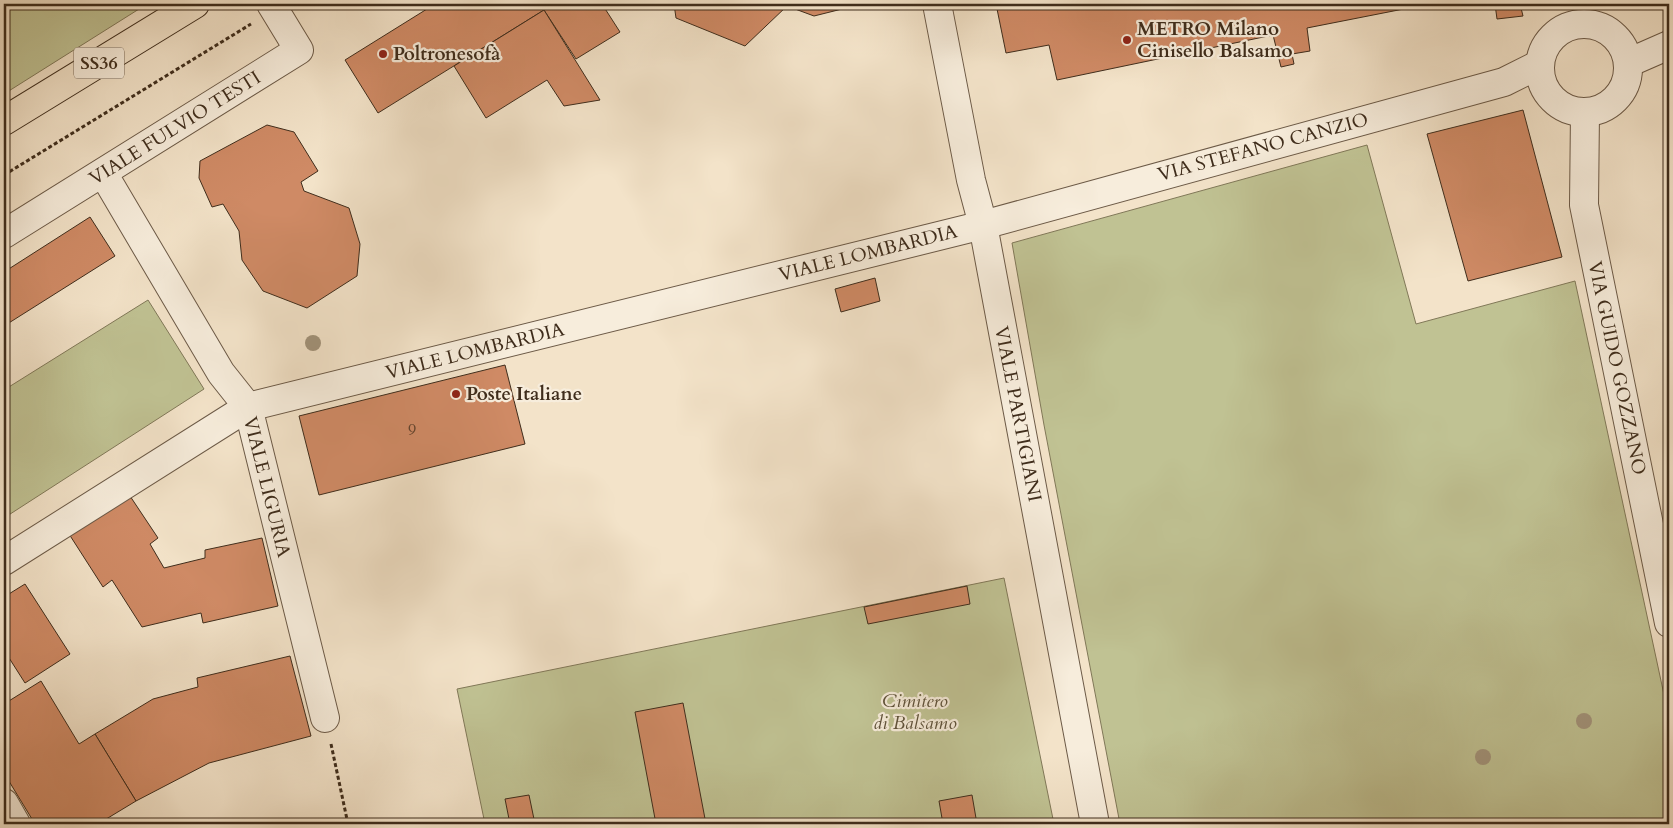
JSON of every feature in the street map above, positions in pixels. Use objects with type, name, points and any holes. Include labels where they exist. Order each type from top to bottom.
[{"type":"highway","name":"SS36","points":[[4,121],[195,4]]},
{"type":"street","name":"VIALE PARTIGIANI","points":[[937,4],[971,180],[983,225],[1095,824]]},
{"type":"street","name":"VIALE FULVIO TESTI","points":[[4,234],[299,50],[273,7]]},
{"type":"street","points":[[1573,14],[1590,24],[1604,28],[1616,36],[1624,49],[1628,63],[1628,77],[1622,91],[1612,102],[1599,109],[1585,112],[1570,110],[1557,102],[1547,92],[1540,64],[1544,51],[1551,39],[1562,30],[1573,14]]},
{"type":"street","points":[[1628,63],[1669,45]]},
{"type":"street","name":"VIA STEFANO CANZIO","points":[[983,225],[1504,82],[1540,64]]},
{"type":"street","name":"VIA GUIDO GOZZANO","points":[[1585,112],[1584,205],[1669,623]]},
{"type":"street","name":"VIALE LIGURIA","points":[[103,172],[221,373],[248,407],[326,718]]},
{"type":"street","name":"VIALE LOMBARDIA","points":[[4,561],[248,407],[983,225]]},
{"type":"street","points":[[4,802],[16,824]]},
{"type":"path","points":[[4,175],[273,7]]},
{"type":"path","points":[[326,718],[348,824]]},
{"type":"green space","points":[[4,4],[147,4],[4,94]]},
{"type":"green space","points":[[1367,145],[1416,324],[1575,281],[1669,718],[1669,824],[1120,824],[1044,425],[1012,243]]},
{"type":"green space","points":[[148,300],[204,389],[4,518],[4,390]]},
{"type":"green space","name":"Cimitero di Balsamo","points":[[1004,578],[1054,824],[485,824],[457,689]]},
{"type":"building","points":[[435,4],[540,4],[544,10],[378,113],[345,60]]},
{"type":"building","points":[[540,4],[602,4],[620,32],[576,59]]},
{"type":"building","points":[[674,4],[862,4],[814,16],[787,6],[745,46],[676,18]]},
{"type":"building","name":"METRO Milano Cinisello Balsamo","points":[[996,4],[1429,4],[1307,28],[1310,51],[1292,54],[1294,64],[1281,67],[1273,35],[1057,80],[1049,45],[1006,53]]},
{"type":"building","points":[[1495,4],[1520,4],[1523,16],[1497,19]]},
{"type":"building","points":[[544,10],[600,100],[564,106],[547,80],[486,118],[454,66]]},
{"type":"building","points":[[1523,110],[1562,257],[1468,281],[1427,134]]},
{"type":"building","points":[[267,125],[294,132],[318,171],[301,182],[304,191],[349,208],[360,244],[357,276],[307,308],[263,291],[242,260],[239,231],[223,204],[212,207],[199,178],[200,161]]},
{"type":"building","points":[[90,217],[115,256],[4,326],[4,272]]},
{"type":"building","points":[[875,278],[880,301],[841,312],[835,289]]},
{"type":"building","points":[[505,365],[525,444],[319,495],[299,416]]},
{"type":"building","points":[[130,496],[158,538],[150,544],[164,568],[205,558],[205,550],[262,538],[278,606],[203,623],[201,613],[142,627],[112,580],[103,587],[69,534]]},
{"type":"building","points":[[25,584],[70,654],[25,683],[4,650],[4,597]]},
{"type":"building","points":[[967,586],[970,604],[868,624],[864,607]]},
{"type":"building","points":[[290,656],[311,736],[209,763],[136,801],[95,734],[153,699],[198,687],[197,678]]},
{"type":"building","points":[[41,681],[79,744],[95,734],[136,801],[98,824],[35,824],[4,773],[4,704]]},
{"type":"building","points":[[683,703],[706,824],[656,824],[635,712]]},
{"type":"building","points":[[529,795],[535,824],[510,824],[505,799]]},
{"type":"building","points":[[972,795],[977,824],[943,824],[939,801]]},
{"type":"place","name":"METRO Milano Cinisello Balsamo","points":[[1127,40]]},
{"type":"place","name":"Poltronesofà","points":[[383,54]]},
{"type":"place","name":"Poste Italiane","points":[[456,394]]}]
